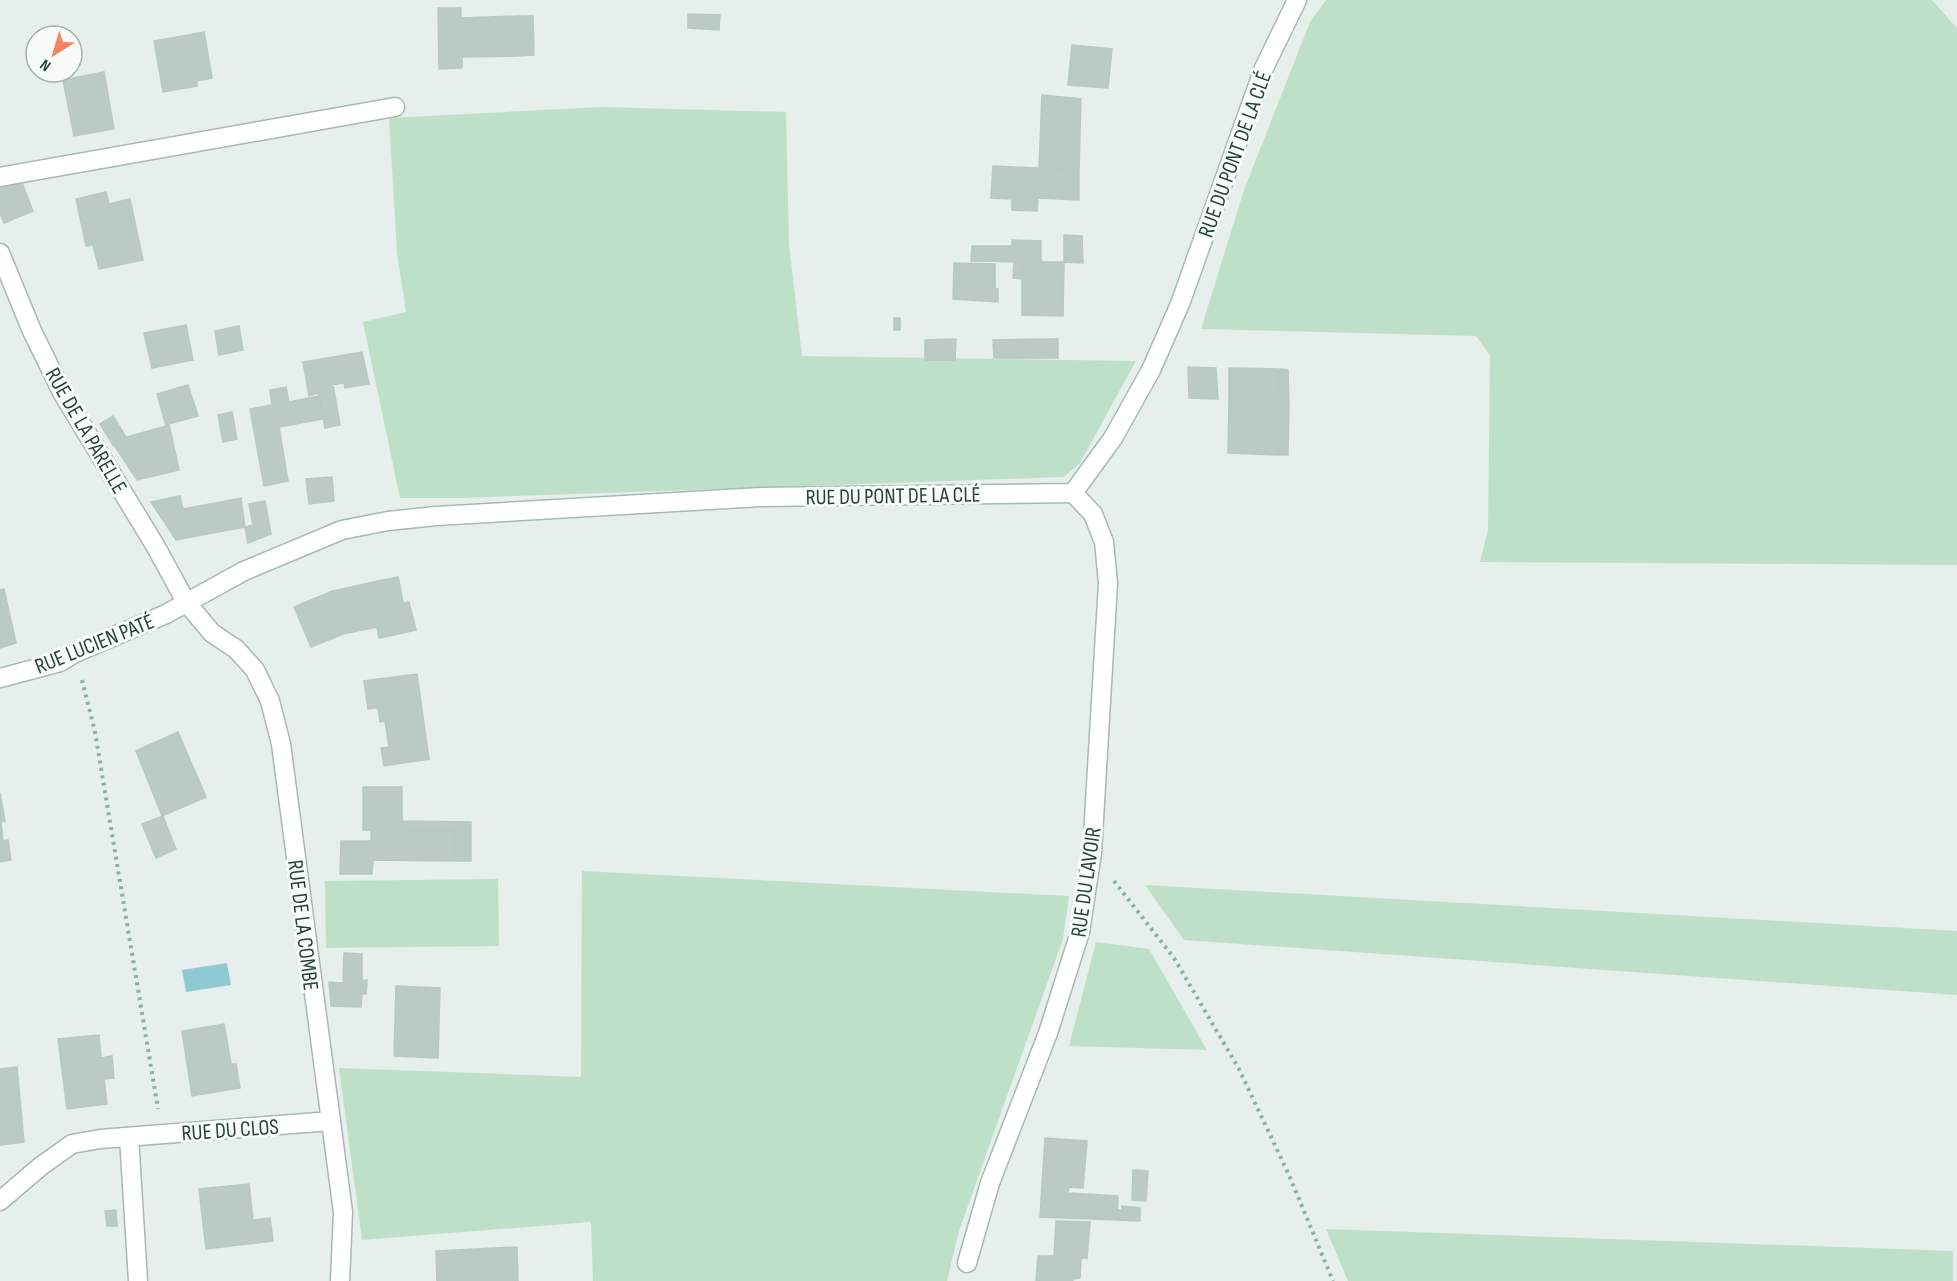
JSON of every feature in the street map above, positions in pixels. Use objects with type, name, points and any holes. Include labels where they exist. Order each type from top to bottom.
[{"type":"street","name":"RUE DU PONT DE LA CLÉ","points":[[186,602],[244,571],[342,530],[388,521],[448,515],[761,497],[1073,493],[1113,438],[1151,370],[1180,304],[1264,68],[1297,0]]},
{"type":"street","points":[[0,177],[395,107]]},
{"type":"street","name":"RUE DE LA PARELLE","points":[[0,253],[32,331],[63,394],[156,547],[186,602]]},
{"type":"street","name":"RUE DU LAVOIR","points":[[967,1263],[990,1183],[1048,1033],[1080,932],[1092,854],[1108,583],[1104,542],[1093,514],[1073,493]]},
{"type":"street","name":"RUE LUCIEN PATÉ","points":[[0,678],[60,662],[75,653],[166,614],[186,602]]},
{"type":"street","name":"RUE DE LA COMBE","points":[[186,602],[212,633],[236,649],[255,670],[270,701],[281,744],[344,1212],[340,1281]]},
{"type":"street","name":"RUE DU CLOS","points":[[0,1201],[41,1166],[72,1144],[100,1138],[331,1121]]},
{"type":"street","points":[[129,1137],[137,1236],[138,1281]]},
{"type":"path","points":[[75,653],[95,732],[162,1134]]},
{"type":"path","points":[[1092,854],[1174,958],[1239,1069],[1289,1175],[1333,1281]]},
{"type":"green space","points":[[1326,0],[1932,0],[1957,28],[1957,565],[1480,562],[1488,530],[1490,355],[1476,336],[1201,329],[1244,190],[1310,22]]},
{"type":"green space","points":[[602,107],[786,112],[789,244],[802,356],[1136,361],[1080,463],[1064,477],[461,498],[400,498],[363,322],[406,312],[397,253],[389,118]]},
{"type":"green space","points":[[582,871],[1069,896],[1063,939],[959,1231],[947,1281],[593,1281],[591,1222],[362,1240],[339,1068],[581,1077]]},
{"type":"green space","points":[[498,879],[499,946],[326,948],[325,881]]},
{"type":"green space","points":[[1145,885],[1957,931],[1957,995],[1184,940]]},
{"type":"green space","points":[[1096,942],[1149,949],[1207,1050],[1069,1046]]},
{"type":"green space","points":[[1326,1229],[1953,1251],[1953,1281],[1348,1281]]},
{"type":"water","points":[[227,963],[231,985],[186,992],[182,970]]},
{"type":"building","points":[[438,8],[461,8],[461,18],[517,16],[518,56],[462,57],[462,68],[439,69]]},
{"type":"building","points":[[688,14],[720,15],[719,30],[688,28]]},
{"type":"building","points":[[517,16],[533,16],[534,55],[518,56]]},
{"type":"building","points":[[204,32],[212,78],[197,81],[197,86],[163,92],[154,41]]},
{"type":"building","points":[[1072,45],[1112,49],[1108,88],[1068,85]]},
{"type":"building","points":[[104,72],[114,129],[74,136],[64,84],[84,84],[84,76]]},
{"type":"building","points":[[1042,95],[1081,99],[1079,170],[1039,168]]},
{"type":"building","points":[[993,166],[1079,170],[1079,200],[1038,198],[1037,211],[1012,210],[1012,199],[991,198]]},
{"type":"building","points":[[22,183],[33,211],[4,223],[0,213],[0,187]]},
{"type":"building","points":[[106,192],[109,204],[130,199],[143,260],[99,269],[93,245],[86,246],[76,199]]},
{"type":"building","points":[[1064,235],[1082,236],[1083,263],[1064,262]]},
{"type":"building","points":[[1012,240],[1041,241],[1041,262],[971,261],[972,246],[1012,246]]},
{"type":"building","points":[[1014,261],[1022,262],[1022,279],[1013,278]]},
{"type":"building","points":[[1022,262],[1064,262],[1063,316],[1022,315]]},
{"type":"building","points":[[954,263],[995,264],[995,288],[998,289],[998,302],[953,299]]},
{"type":"building","points":[[894,318],[900,318],[900,330],[894,330]]},
{"type":"building","points":[[186,325],[193,360],[152,368],[144,333]]},
{"type":"building","points":[[239,326],[243,350],[219,355],[215,331]]},
{"type":"building","points":[[956,339],[955,360],[925,360],[925,340]]},
{"type":"building","points":[[1058,339],[1058,358],[994,358],[993,340]]},
{"type":"building","points":[[362,352],[369,384],[345,388],[344,383],[317,387],[318,393],[309,396],[303,362]]},
{"type":"building","points":[[1188,367],[1216,368],[1218,399],[1189,398]]},
{"type":"building","points":[[1229,368],[1279,369],[1278,402],[1229,400]]},
{"type":"building","points":[[1279,369],[1288,370],[1289,403],[1278,402]]},
{"type":"building","points":[[333,384],[340,425],[325,428],[317,387]]},
{"type":"building","points":[[188,385],[198,416],[169,424],[179,470],[137,480],[114,445],[127,437],[166,426],[157,394]]},
{"type":"building","points":[[286,387],[289,402],[320,396],[323,419],[279,427],[288,481],[264,486],[250,409],[272,405],[270,390]]},
{"type":"building","points":[[1229,400],[1278,402],[1277,455],[1228,453]]},
{"type":"building","points":[[1278,402],[1289,403],[1288,455],[1277,455]]},
{"type":"building","points":[[232,412],[237,439],[223,442],[218,415]]},
{"type":"building","points":[[113,416],[126,437],[113,445],[100,424]]},
{"type":"building","points":[[332,477],[334,501],[309,504],[306,479]]},
{"type":"building","points":[[180,496],[183,509],[221,502],[222,509],[242,506],[245,527],[176,540],[151,502]]},
{"type":"building","points":[[241,498],[242,506],[222,509],[221,502]]},
{"type":"building","points":[[265,501],[271,534],[248,543],[245,527],[253,525],[249,504]]},
{"type":"building","points":[[398,577],[400,586],[379,591],[373,582]]},
{"type":"building","points":[[373,582],[379,591],[400,586],[403,603],[409,602],[416,630],[389,636],[388,631],[381,626],[343,634],[311,647],[294,607],[333,591]]},
{"type":"building","points":[[4,589],[16,643],[0,648],[0,590]]},
{"type":"building","points":[[381,626],[388,631],[389,636],[379,638],[377,627]]},
{"type":"building","points":[[417,674],[429,759],[384,766],[381,748],[389,747],[383,707],[368,709],[364,681]]},
{"type":"building","points":[[383,707],[385,721],[380,722],[378,708]]},
{"type":"building","points":[[178,732],[206,797],[162,816],[136,751]]},
{"type":"building","points":[[363,787],[402,787],[402,831],[454,831],[454,861],[373,860],[372,874],[340,874],[341,841],[371,841],[371,830],[363,830]]},
{"type":"building","points":[[0,793],[5,821],[1,822],[3,841],[8,840],[11,860],[0,862]]},
{"type":"building","points":[[163,816],[176,849],[156,858],[142,824]]},
{"type":"building","points":[[402,821],[471,822],[471,861],[454,861],[454,831],[402,831]]},
{"type":"building","points":[[344,953],[362,954],[362,981],[367,980],[366,994],[362,994],[361,1007],[331,1006],[329,982],[343,983]]},
{"type":"building","points":[[396,986],[440,988],[438,1058],[394,1056]]},
{"type":"building","points":[[224,1024],[231,1064],[236,1064],[240,1088],[192,1096],[182,1031]]},
{"type":"building","points":[[99,1035],[101,1058],[112,1056],[114,1078],[104,1079],[107,1104],[67,1109],[58,1039]]},
{"type":"building","points":[[17,1067],[24,1142],[0,1145],[0,1069]]},
{"type":"building","points":[[1045,1138],[1087,1141],[1083,1188],[1069,1187],[1068,1193],[1118,1196],[1117,1220],[1040,1217]]},
{"type":"building","points":[[1133,1170],[1148,1171],[1146,1201],[1132,1200]]},
{"type":"building","points":[[249,1184],[253,1220],[270,1218],[273,1241],[206,1249],[199,1189]]},
{"type":"building","points":[[1122,1206],[1140,1208],[1140,1221],[1117,1220],[1118,1210],[1122,1210]]},
{"type":"building","points":[[116,1210],[117,1226],[107,1226],[105,1211]]},
{"type":"building","points":[[1056,1221],[1090,1222],[1087,1258],[1081,1258],[1080,1278],[1073,1279],[1073,1281],[1036,1281],[1038,1256],[1054,1256]]},
{"type":"building","points":[[517,1247],[518,1281],[437,1281],[436,1251]]}]
